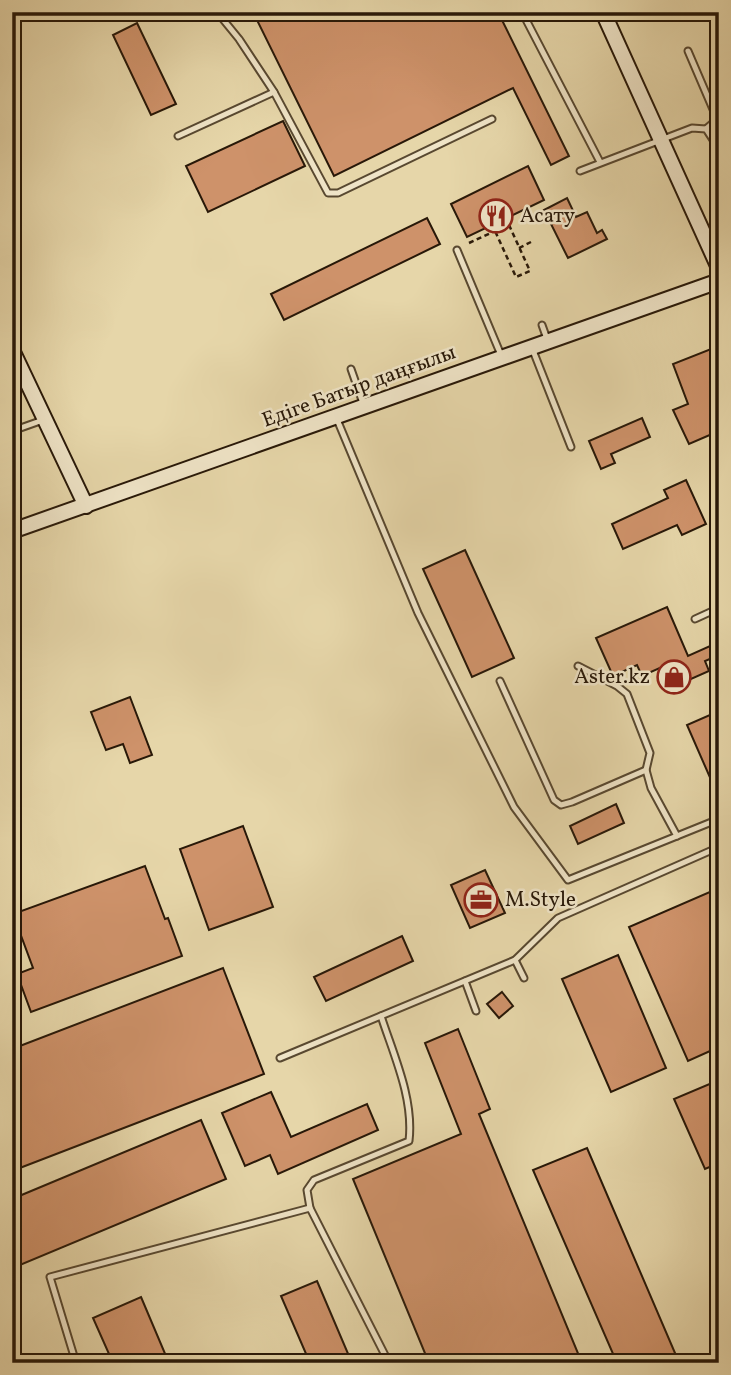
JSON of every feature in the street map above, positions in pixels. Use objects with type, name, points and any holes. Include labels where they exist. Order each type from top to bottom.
[{"type":"main road","points":[[603,12],[719,268]]},
{"type":"main road","name":"Едіге Батыр даңғылы","points":[[12,531],[719,281]]},
{"type":"main road","points":[[12,350],[86,506]]},
{"type":"lane","points":[[217,12],[239,39],[274,92],[328,193],[333,194],[391,169],[492,119]]},
{"type":"lane","points":[[522,12],[600,162]]},
{"type":"lane","points":[[580,171],[660,138],[692,128],[706,129],[713,123],[715,114],[688,51]]},
{"type":"lane","points":[[178,136],[274,92]]},
{"type":"lane","points":[[706,129],[719,149]]},
{"type":"lane","points":[[457,250],[503,358]]},
{"type":"lane","points":[[542,325],[548,342]]},
{"type":"lane","points":[[532,348],[571,447]]},
{"type":"lane","points":[[351,369],[365,407]]},
{"type":"lane","points":[[336,417],[418,613],[514,807],[568,880],[719,819]]},
{"type":"lane","points":[[12,431],[46,419]]},
{"type":"lane","points":[[695,619],[719,608]]},
{"type":"lane","points":[[578,666],[617,686],[626,694],[650,752],[646,770],[651,788],[677,836]]},
{"type":"lane","points":[[500,681],[554,800],[561,805],[646,770]]},
{"type":"lane","points":[[280,1058],[515,960],[558,918],[719,848]]},
{"type":"lane","points":[[515,960],[524,978]]},
{"type":"lane","points":[[465,981],[476,1011]]},
{"type":"lane","points":[[381,1016],[406,1092],[409,1141],[314,1180],[307,1190],[310,1208],[388,1363]]},
{"type":"lane","points":[[76,1363],[50,1277],[310,1208]]},
{"type":"path","points":[[469,243],[495,231],[509,225],[530,271],[516,277],[495,231]]},
{"type":"path","points":[[519,248],[531,242]]},
{"type":"building","points":[[253,12],[498,12],[569,156],[551,165],[513,88],[334,176]]},
{"type":"building","points":[[137,23],[176,104],[151,115],[113,35]]},
{"type":"building","points":[[283,121],[305,166],[208,212],[186,166]]},
{"type":"building","points":[[528,166],[544,200],[467,237],[451,204]]},
{"type":"building","points":[[567,198],[576,217],[587,212],[597,233],[602,230],[607,239],[568,258],[544,210]]},
{"type":"building","points":[[427,218],[440,244],[284,320],[271,294]]},
{"type":"building","points":[[711,349],[719,370],[719,431],[689,444],[673,410],[688,404],[673,364]]},
{"type":"building","points":[[642,418],[650,437],[611,454],[615,463],[601,469],[589,441]]},
{"type":"building","points":[[686,480],[706,524],[682,535],[677,525],[623,549],[612,524],[668,498],[664,490]]},
{"type":"building","points":[[465,550],[514,658],[472,677],[423,569]]},
{"type":"building","points":[[667,607],[688,656],[719,642],[719,655],[705,661],[709,671],[673,687],[664,666],[642,676],[637,665],[613,676],[596,638]]},
{"type":"building","points":[[130,697],[152,755],[130,763],[123,744],[106,750],[91,712]]},
{"type":"building","points":[[719,711],[719,798],[687,725]]},
{"type":"building","points":[[616,804],[624,823],[578,844],[570,826]]},
{"type":"building","points":[[243,826],[273,907],[209,930],[180,849]]},
{"type":"building","points":[[145,866],[182,956],[31,1012],[17,974],[33,968],[13,914]]},
{"type":"building","points":[[485,870],[505,913],[470,928],[451,885]]},
{"type":"building","points":[[719,888],[719,1047],[688,1061],[629,927]]},
{"type":"building","points":[[402,936],[413,961],[326,1001],[314,977]]},
{"type":"building","points":[[618,955],[666,1068],[611,1092],[562,979]]},
{"type":"building","points":[[223,968],[264,1074],[12,1171],[12,1049]]},
{"type":"building","points":[[502,992],[513,1006],[499,1018],[487,1004]]},
{"type":"building","points":[[458,1029],[490,1109],[479,1114],[582,1363],[429,1363],[353,1179],[461,1134],[425,1043]]},
{"type":"building","points":[[719,1080],[719,1163],[705,1169],[674,1099]]},
{"type":"building","points":[[271,1092],[291,1137],[367,1104],[378,1130],[278,1174],[270,1155],[245,1166],[222,1113]]},
{"type":"building","points":[[201,1120],[226,1179],[20,1265],[12,1247],[12,1199]]},
{"type":"building","points":[[587,1148],[678,1360],[671,1363],[617,1363],[533,1170]]},
{"type":"building","points":[[317,1281],[352,1363],[310,1363],[281,1296]]},
{"type":"building","points":[[141,1297],[169,1363],[113,1363],[93,1318]]},
{"type":"place","name":"Асату","points":[[496,216]]},
{"type":"place","name":"Aster.kz","points":[[674,677]]},
{"type":"place","name":"M.Style","points":[[481,900]]}]
